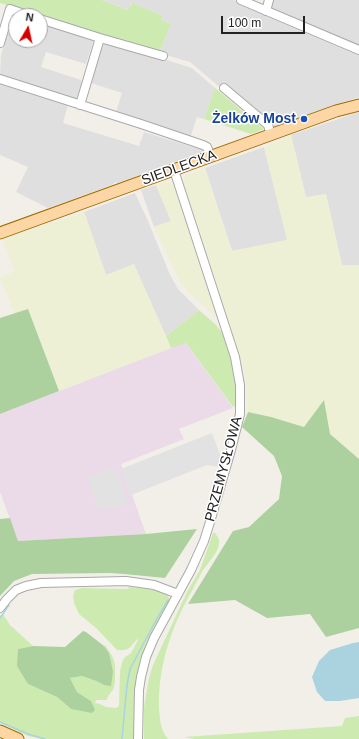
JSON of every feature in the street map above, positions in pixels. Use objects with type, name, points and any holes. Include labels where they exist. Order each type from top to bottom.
[{"type":"main road","name":"SIEDLECKA","points":[[0,233],[359,105]]},
{"type":"main road","points":[[0,731],[18,739]]},
{"type":"street","points":[[242,0],[359,50]]},
{"type":"street","points":[[266,11],[269,0]]},
{"type":"street","points":[[0,43],[8,16]]},
{"type":"street","points":[[48,22],[163,56]]},
{"type":"street","points":[[80,105],[100,38]]},
{"type":"street","points":[[0,79],[203,145],[206,147],[211,157]]},
{"type":"street","points":[[224,88],[268,126],[272,135]]},
{"type":"street","name":"PRZEMYSŁOWA","points":[[138,739],[139,690],[144,663],[154,638],[196,559],[210,522],[240,414],[240,384],[235,357],[174,170]]},
{"type":"street","points":[[0,608],[16,590],[41,583],[126,581],[154,586],[178,594]]},
{"type":"shaded area","points":[[102,0],[234,0],[359,53],[359,97],[273,127],[223,90],[190,62],[159,53],[171,24],[161,20],[163,16],[131,3],[129,10]]},
{"type":"shaded area","points":[[272,0],[359,0],[359,48],[270,10]]},
{"type":"shaded area","points":[[48,23],[90,36],[93,42],[86,64],[46,52],[41,67],[81,80],[82,82],[76,100],[0,76],[1,55],[8,33],[8,48],[48,48]]},
{"type":"shaded area","points":[[109,42],[192,68],[215,88],[204,119],[197,117],[190,138],[116,112],[122,93],[91,83],[102,46]]},
{"type":"shaded area","points":[[0,83],[68,104],[63,123],[139,146],[144,132],[205,151],[118,183],[115,182],[112,185],[48,208],[16,192],[28,167],[0,155]]},
{"type":"shaded area","points":[[359,112],[359,265],[342,266],[326,194],[306,198],[291,135]]},
{"type":"shaded area","points":[[264,147],[288,240],[232,251],[205,168]]},
{"type":"shaded area","points":[[156,185],[171,221],[154,227],[141,190]]},
{"type":"shaded area","points":[[135,193],[170,275],[178,289],[199,310],[166,336],[134,265],[106,275],[84,212]]},
{"type":"shaded area","points":[[185,342],[233,408],[179,429],[184,439],[121,464],[146,534],[18,541],[0,492],[0,414]]},
{"type":"shaded area","points":[[212,433],[222,460],[218,467],[207,465],[131,495],[121,469]]},
{"type":"shaded area","points":[[112,468],[113,471],[117,471],[128,505],[98,510],[88,478]]},
{"type":"green space","points":[[0,0],[102,0],[128,10],[132,3],[163,16],[161,20],[171,24],[159,53],[48,18],[48,8],[16,8],[0,3]]},
{"type":"green space","points":[[215,88],[264,129],[251,134],[204,119]]},
{"type":"green space","points":[[291,135],[306,197],[326,194],[342,265],[359,265],[359,459],[330,434],[324,401],[304,427],[248,412],[245,372],[183,182],[185,181],[185,175],[205,168],[232,251],[287,240],[264,147]]},
{"type":"green space","points":[[167,181],[173,186],[176,185],[218,319],[190,294],[180,282],[154,227],[171,221],[156,185]]},
{"type":"green space","points":[[84,212],[106,275],[134,264],[171,348],[59,391],[28,310],[15,314],[0,278],[14,272],[2,238]]},
{"type":"green space","points":[[28,309],[59,391],[0,414],[0,318]]},
{"type":"green space","points":[[199,310],[216,325],[224,335],[236,373],[236,406],[233,407],[186,343],[171,348],[166,336]]},
{"type":"green space","points":[[324,400],[330,434],[359,459],[359,628],[326,637],[310,614],[267,618],[235,600],[188,604],[233,531],[249,527],[279,499],[282,476],[274,456],[242,427],[248,412],[304,427]]},
{"type":"green space","points":[[10,518],[18,541],[146,534],[197,529],[165,578],[110,573],[32,574],[14,581],[0,596],[0,519]]},
{"type":"green space","points":[[213,533],[215,533],[218,538],[218,547],[215,554],[203,570],[185,603],[173,631],[164,661],[159,692],[159,708],[162,728],[168,739],[144,739],[144,707],[153,665],[187,592],[200,570]]},
{"type":"green space","points":[[128,587],[163,592],[167,594],[170,599],[145,646],[141,662],[135,739],[41,739],[28,736],[0,723],[0,619],[3,614],[10,625],[33,646],[18,649],[28,684],[57,697],[71,709],[91,701],[77,692],[70,678],[82,676],[104,685],[109,653],[104,646],[105,645],[115,663],[115,685],[107,700],[96,700],[95,703],[106,707],[116,708],[119,706],[120,671],[122,663],[124,658],[131,653],[138,640],[137,639],[131,647],[127,649],[117,650],[96,628],[79,614],[74,603],[73,596],[75,590],[82,588],[129,589]]},
{"type":"green space","points":[[83,631],[104,646],[109,653],[113,672],[111,686],[104,685],[82,676],[70,678],[77,692],[91,701],[95,710],[92,713],[71,709],[57,697],[28,684],[17,666],[18,649],[33,646],[65,647]]},
{"type":"green space","points":[[359,716],[359,739],[194,739],[184,737],[342,726],[345,718]]},
{"type":"water","points":[[359,642],[359,698],[340,701],[325,701],[317,692],[312,677],[319,661],[330,650]]},
{"type":"waterway","points":[[122,739],[130,669],[168,600]]},
{"type":"waterway","points":[[0,618],[9,605]]},
{"type":"waterway","points":[[0,722],[28,734],[45,739]]},
{"type":"place","name":"Żelków Most","points":[[304,119]]}]
